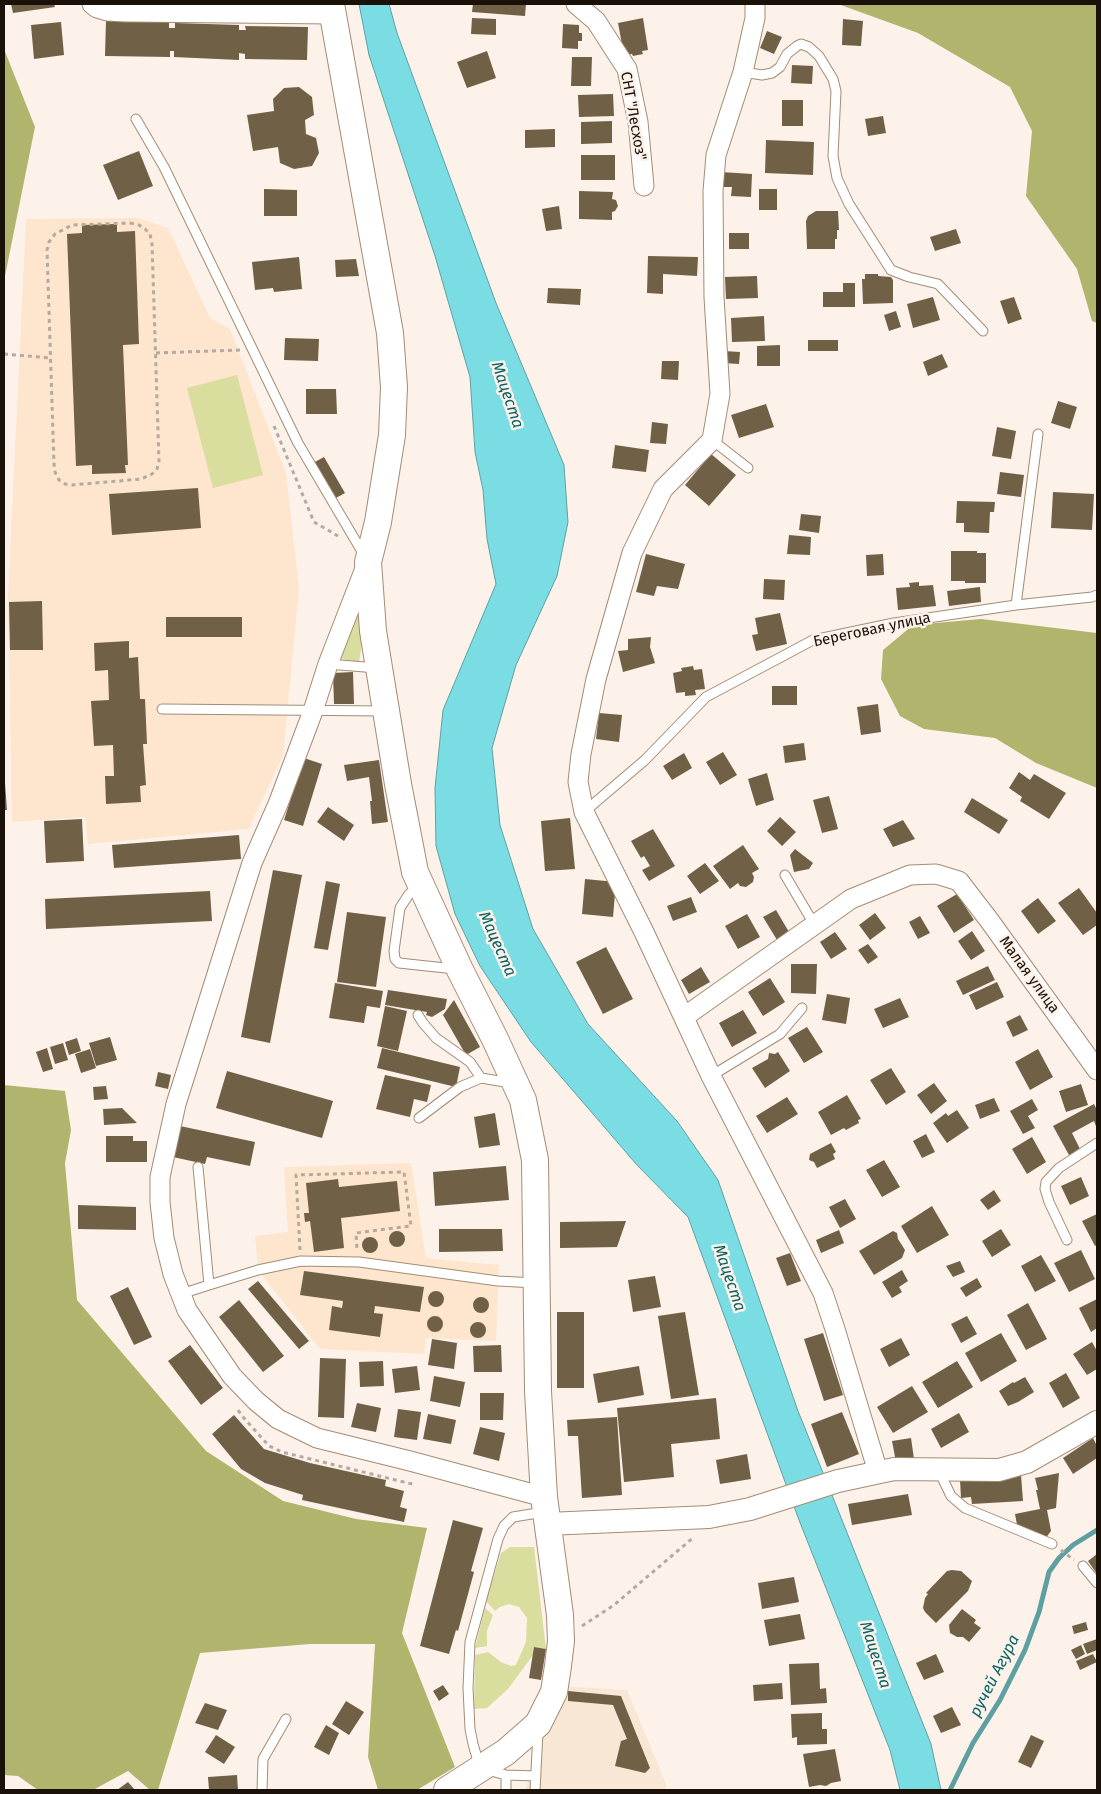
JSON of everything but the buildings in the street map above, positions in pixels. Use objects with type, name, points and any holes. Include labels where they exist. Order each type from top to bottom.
[{"type":"main road","points":[[332,9],[387,314],[394,386],[392,435],[386,476],[378,522],[368,562],[373,631],[409,844],[420,885],[523,1100],[535,1160],[538,1391],[546,1511],[560,1615],[561,1641],[554,1692],[538,1724],[506,1752],[447,1790]]},
{"type":"street","points":[[92,4],[97,8],[107,11],[223,8],[332,9]]},
{"type":"street","name":"СНТ \"Лесхоз\"","points":[[576,4],[596,21],[627,69],[638,122],[644,186]]},
{"type":"street","points":[[755,4],[755,18],[742,72],[716,155],[713,191],[714,297],[720,394],[712,440],[663,489],[632,553],[596,680],[581,754],[578,782],[584,812],[644,932],[711,1076],[823,1294],[836,1329],[878,1472]]},
{"type":"street","points":[[368,562],[328,664],[313,711],[278,804],[252,862],[176,1104],[160,1177],[160,1202],[164,1238],[173,1274],[187,1310],[232,1376],[256,1401],[278,1419],[317,1438],[410,1460],[546,1511],[685,1519],[709,1517],[750,1509],[838,1481],[894,1469],[999,1470],[1014,1467],[1027,1462],[1097,1422]]},
{"type":"street","name":"Малая улица","points":[[814,924],[850,899],[910,875],[936,874],[958,881],[989,920],[1097,1070]]},
{"type":"street","points":[[684,1016],[814,924]]},
{"type":"lane","points":[[742,72],[762,75],[772,73],[780,67],[787,54],[801,44],[809,47],[819,56],[834,79],[836,90],[834,156],[837,178],[848,204],[891,270],[909,277],[938,284],[983,331]]},
{"type":"lane","points":[[136,119],[164,167],[298,443],[368,562]]},
{"type":"lane","points":[[1016,605],[1038,434]]},
{"type":"lane","points":[[712,440],[748,468]]},
{"type":"lane","name":"Береговая улица","points":[[584,812],[645,760],[706,697],[813,640],[894,623],[1097,595]]},
{"type":"lane","points":[[328,664],[380,669]]},
{"type":"lane","points":[[162,709],[387,711]]},
{"type":"lane","points":[[785,875],[814,924]]},
{"type":"lane","points":[[420,885],[409,894],[400,908],[394,951],[395,959],[399,963],[460,970]]},
{"type":"lane","points":[[711,1076],[780,1034],[802,1008]]},
{"type":"lane","points":[[418,1015],[423,1024],[436,1038],[470,1062],[481,1078]]},
{"type":"lane","points":[[419,1118],[460,1087],[481,1078],[516,1084]]},
{"type":"lane","points":[[1066,1240],[1050,1202],[1046,1182],[1059,1168],[1097,1143]]},
{"type":"lane","points":[[198,1167],[209,1285]]},
{"type":"lane","points":[[181,1294],[258,1270],[301,1261],[358,1262],[536,1283]]},
{"type":"lane","points":[[938,1469],[951,1496],[965,1508],[1052,1544]]},
{"type":"lane","points":[[536,1776],[506,1775],[480,1768],[472,1744],[468,1688],[470,1642],[498,1539],[504,1526],[513,1517],[546,1511]]},
{"type":"lane","points":[[1083,1566],[1097,1583]]},
{"type":"lane","points":[[262,1790],[263,1759],[286,1720]]},
{"type":"lane","points":[[535,1790],[538,1724]]},
{"type":"lane","points":[[506,1775],[506,1790]]},
{"type":"path","points":[[130,223],[139,225],[150,234],[152,244],[156,353],[159,462],[157,469],[147,478],[72,485],[65,484],[59,480],[55,472],[51,358],[47,250],[49,242],[55,234],[72,225],[130,223]]},
{"type":"path","points":[[156,353],[242,350]]},
{"type":"path","points":[[4,354],[51,358]]},
{"type":"path","points":[[301,1261],[296,1175],[404,1172],[411,1226],[356,1233],[358,1262]]},
{"type":"path","points":[[238,1409],[269,1446],[282,1452],[416,1484]]},
{"type":"path","points":[[576,1630],[614,1605],[697,1534]]},
{"type":"path","points":[[1052,1544],[1083,1566]]},
{"type":"shaded area","points":[[138,218],[168,228],[210,318],[230,329],[286,473],[299,589],[283,755],[249,829],[88,844],[85,817],[12,822],[8,596],[26,219]]},
{"type":"shaded area","points":[[411,1163],[426,1258],[499,1265],[496,1341],[426,1338],[424,1354],[320,1349],[258,1270],[255,1236],[288,1232],[284,1167]]},
{"type":"shaded area","points":[[558,1686],[627,1690],[667,1786],[664,1790],[525,1790]]},
{"type":"green space","points":[[838,4],[1097,4],[1097,323],[1092,321],[1077,269],[1026,196],[1032,131],[1010,87],[918,33]]},
{"type":"green space","points":[[4,49],[35,127],[4,281]]},
{"type":"green space","points":[[237,375],[263,475],[213,488],[187,388]]},
{"type":"green space","points":[[360,607],[362,644],[359,662],[355,663],[340,658]]},
{"type":"green space","points":[[981,619],[1097,633],[1097,788],[1036,763],[995,738],[924,729],[900,716],[881,679],[883,650],[913,625]]},
{"type":"green space","points":[[4,1085],[65,1091],[71,1130],[65,1163],[77,1300],[206,1451],[283,1501],[356,1519],[427,1528],[402,1633],[455,1767],[417,1790],[378,1790],[368,1757],[375,1644],[310,1644],[200,1653],[158,1790],[150,1790],[128,1771],[93,1790],[38,1790],[18,1776],[4,1775]]},
{"type":"green space","points":[[510,1547],[534,1547],[546,1649],[534,1647],[533,1655],[508,1689],[487,1708],[474,1709],[475,1655],[488,1652],[501,1662],[511,1666],[516,1665],[526,1642],[527,1618],[519,1607],[509,1604],[495,1611],[486,1601],[501,1553]]},
{"type":"green space","points":[[485,1608],[493,1615],[487,1631],[487,1646],[475,1648]]},
{"type":"water","name":"Мацеста","points":[[359,4],[389,4],[397,33],[496,303],[564,465],[568,522],[557,576],[516,665],[492,748],[500,825],[533,929],[588,1024],[677,1121],[718,1180],[798,1411],[931,1744],[941,1790],[900,1790],[890,1750],[799,1520],[688,1217],[637,1165],[531,1042],[480,966],[455,914],[436,846],[435,788],[443,710],[496,584],[487,539],[483,490],[475,452],[470,377],[435,256],[369,55]]},
{"type":"waterway","name":"ручей Агура","points":[[950,1790],[973,1743],[1000,1700],[1025,1650],[1039,1612],[1049,1572],[1059,1558],[1073,1545],[1097,1530]]}]
